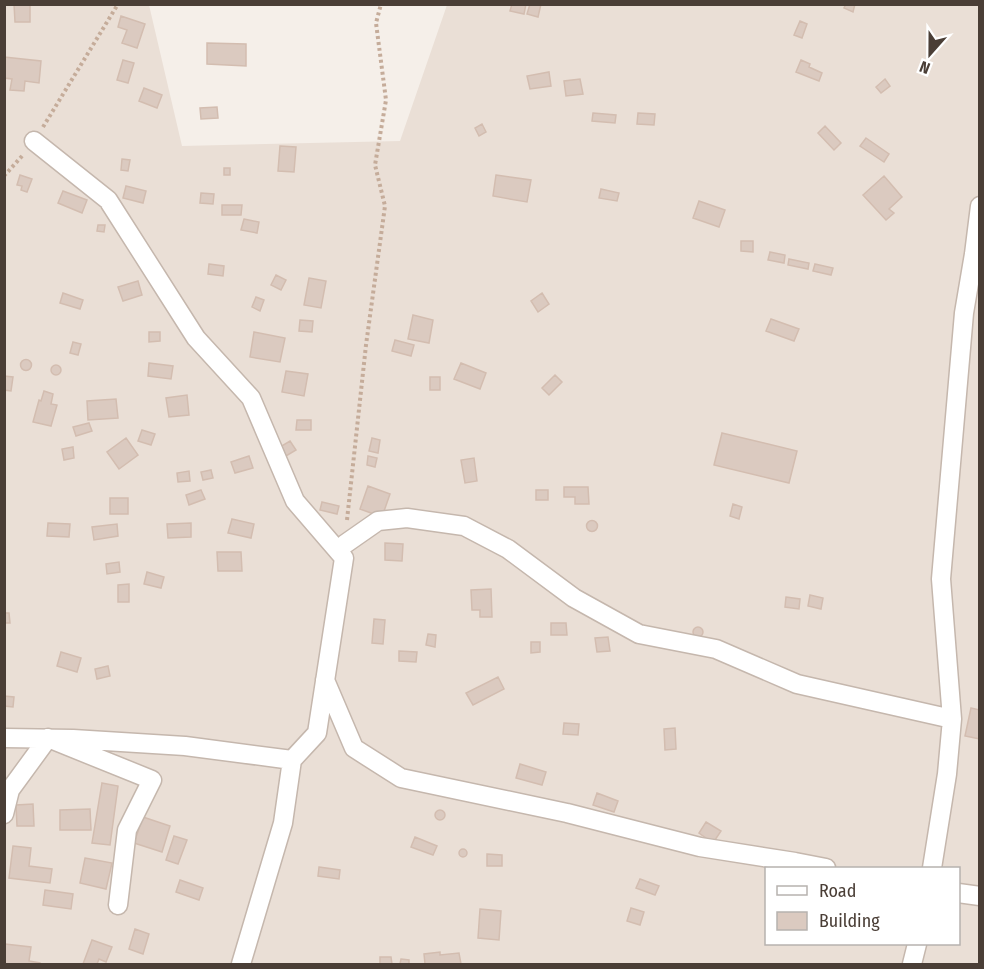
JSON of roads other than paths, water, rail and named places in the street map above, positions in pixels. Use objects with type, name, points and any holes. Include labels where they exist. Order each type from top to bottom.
[{"type":"street","points":[[34,141],[108,200],[196,338],[251,398],[295,501],[344,558],[317,733],[292,760],[283,823],[242,964]]},
{"type":"street","points":[[932,867],[947,774],[952,719],[941,579],[964,313],[980,206]]},
{"type":"street","points":[[345,544],[378,521],[407,518],[464,526],[508,549],[574,598],[639,634],[716,649],[797,684],[952,719]]},
{"type":"street","points":[[325,680],[354,748],[402,778],[567,813],[700,847],[821,867]]},
{"type":"street","points":[[4,738],[48,738],[184,746],[292,760]]},
{"type":"street","points":[[4,814],[10,790],[48,738]]},
{"type":"street","points":[[48,738],[152,780],[127,830],[118,905]]},
{"type":"street","points":[[960,894],[980,896]]},
{"type":"street","points":[[912,964],[917,945]]}]
